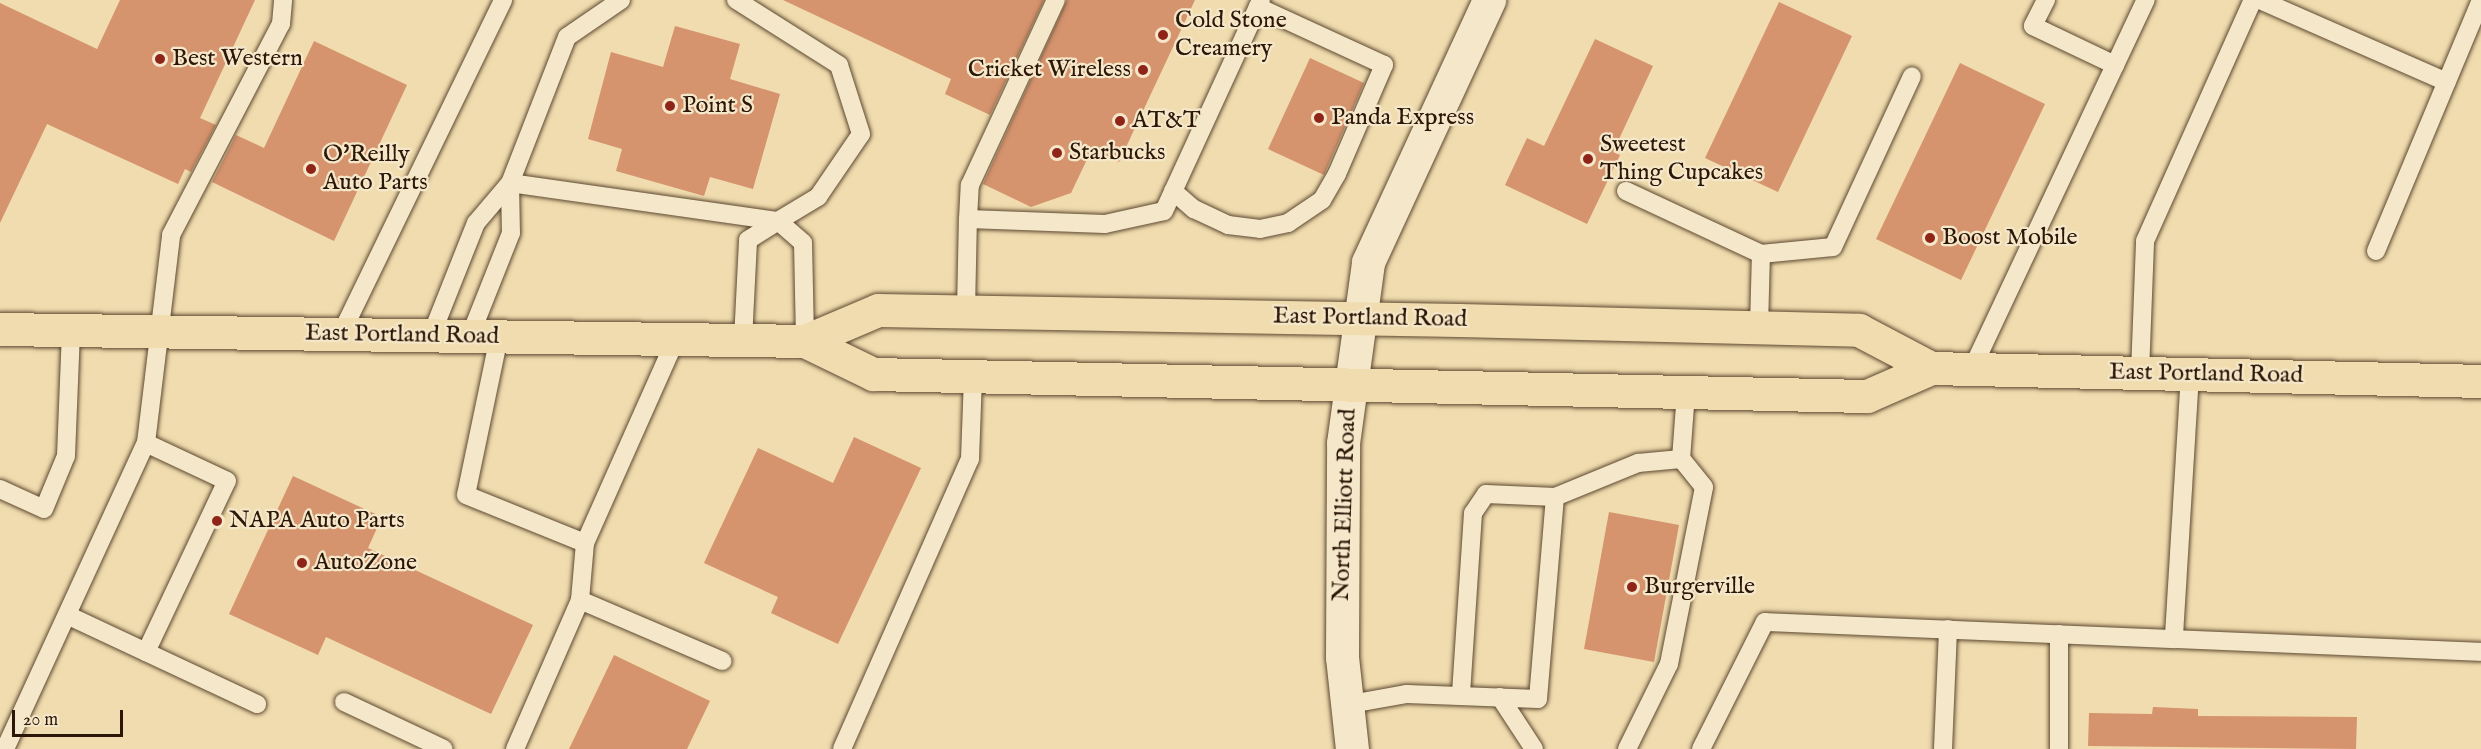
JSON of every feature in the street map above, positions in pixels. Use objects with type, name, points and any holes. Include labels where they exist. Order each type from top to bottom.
[{"type":"main road","name":"East Portland Road","points":[[0,330],[805,341],[878,310],[1360,318],[1859,330],[1931,368]]},
{"type":"main road","name":"East Portland Road","points":[[805,341],[873,374],[1867,396],[1931,368],[2481,381]]},
{"type":"street","name":"North Elliott Road","points":[[1352,749],[1345,705],[1343,443],[1368,262],[1489,0]]},
{"type":"lane","points":[[5,749],[146,442],[171,235],[281,24],[282,0]]},
{"type":"lane","points":[[340,334],[503,0]]},
{"type":"lane","points":[[430,336],[476,223],[510,183],[567,37],[621,0]]},
{"type":"lane","points":[[736,0],[839,65],[861,134],[818,197],[748,240],[743,340]]},
{"type":"lane","points":[[966,311],[970,184],[1056,0]]},
{"type":"lane","points":[[2046,0],[2033,26],[2115,65]]},
{"type":"lane","points":[[1972,369],[2146,0]]},
{"type":"lane","points":[[2140,373],[2145,241],[2253,0]]},
{"type":"lane","points":[[2260,0],[2447,82]]},
{"type":"lane","points":[[2376,251],[2481,0]]},
{"type":"lane","points":[[968,219],[1105,224],[1164,211],[1173,191],[1259,3],[1384,65],[1336,174],[1322,200],[1288,223],[1260,230],[1228,225],[1194,209],[1173,191]]},
{"type":"lane","points":[[1626,191],[1761,254],[1833,247],[1912,76]]},
{"type":"lane","points":[[510,183],[778,221],[803,243],[805,341]]},
{"type":"lane","points":[[510,183],[512,233],[485,336],[466,495],[585,543]]},
{"type":"lane","points":[[1759,328],[1761,254]]},
{"type":"lane","points":[[0,489],[44,509],[66,456],[71,330]]},
{"type":"lane","points":[[515,749],[580,600],[585,543],[676,339]]},
{"type":"lane","points":[[2174,639],[2190,374]]},
{"type":"lane","points":[[842,749],[970,459],[973,376]]},
{"type":"lane","points":[[1627,749],[1669,664],[1704,487],[1681,459],[1686,392]]},
{"type":"lane","points":[[146,442],[227,481],[146,652]]},
{"type":"lane","points":[[1461,696],[1473,513],[1486,494],[1555,497],[1638,463],[1681,459]]},
{"type":"lane","points":[[1345,705],[1407,694],[1538,699],[1555,497]]},
{"type":"lane","points":[[580,600],[723,661]]},
{"type":"lane","points":[[67,615],[257,704]]},
{"type":"lane","points":[[1701,749],[1765,622],[2481,652]]},
{"type":"lane","points":[[1943,749],[1948,629]]},
{"type":"lane","points":[[2059,749],[2060,634]]},
{"type":"lane","points":[[1500,697],[1534,749]]},
{"type":"lane","points":[[344,702],[444,749]]},
{"type":"building","name":"Best Western","points":[[120,0],[255,0],[200,118],[216,125],[191,172],[185,169],[178,184],[47,124],[0,223],[0,3],[97,49]]},
{"type":"building","points":[[783,0],[1044,0],[990,115],[945,94],[951,79]]},
{"type":"building","points":[[1067,0],[1195,0],[1119,162],[1092,149],[1071,193],[1031,207],[983,184]]},
{"type":"building","points":[[1779,2],[1852,36],[1778,192],[1705,158]]},
{"type":"building","points":[[675,26],[740,44],[730,79],[780,94],[753,189],[710,177],[704,196],[616,171],[622,149],[588,139],[611,52],[663,67]]},
{"type":"building","points":[[1595,39],[1653,66],[1613,152],[1620,155],[1587,224],[1505,185],[1527,138],[1544,146]]},
{"type":"building","points":[[314,41],[407,85],[334,241],[212,182],[236,135],[264,148]]},
{"type":"building","name":"Panda Express","points":[[1310,58],[1364,83],[1324,175],[1268,149]]},
{"type":"building","points":[[1960,63],[2045,104],[1961,280],[1876,239]]},
{"type":"building","points":[[854,437],[921,468],[838,644],[771,613],[778,597],[704,563],[758,448],[833,483]]},
{"type":"building","points":[[293,476],[382,517],[368,548],[533,625],[491,714],[326,637],[318,655],[229,614]]},
{"type":"building","name":"Burgerville","points":[[1609,512],[1679,525],[1654,662],[1584,649]]},
{"type":"building","points":[[614,655],[710,701],[687,749],[569,749]]},
{"type":"building","points":[[2153,707],[2198,709],[2198,716],[2357,717],[2356,749],[2088,746],[2089,713],[2152,714]]},
{"type":"place","name":"Cold Stone Creamery","points":[[1163,35]]},
{"type":"place","name":"Best Western","points":[[160,59]]},
{"type":"place","name":"Cricket Wireless","points":[[1143,70]]},
{"type":"place","name":"Point S","points":[[670,106]]},
{"type":"place","name":"Panda Express","points":[[1319,118]]},
{"type":"place","name":"AT&T","points":[[1120,121]]},
{"type":"place","name":"Starbucks","points":[[1057,153]]},
{"type":"place","name":"Sweetest Thing Cupcakes","points":[[1588,159]]},
{"type":"place","name":"O'Reilly Auto Parts","points":[[311,169]]},
{"type":"place","name":"Boost Mobile","points":[[1930,238]]},
{"type":"place","name":"NAPA Auto Parts","points":[[217,521]]},
{"type":"place","name":"AutoZone","points":[[302,563]]},
{"type":"place","name":"Burgerville","points":[[1632,587]]}]
